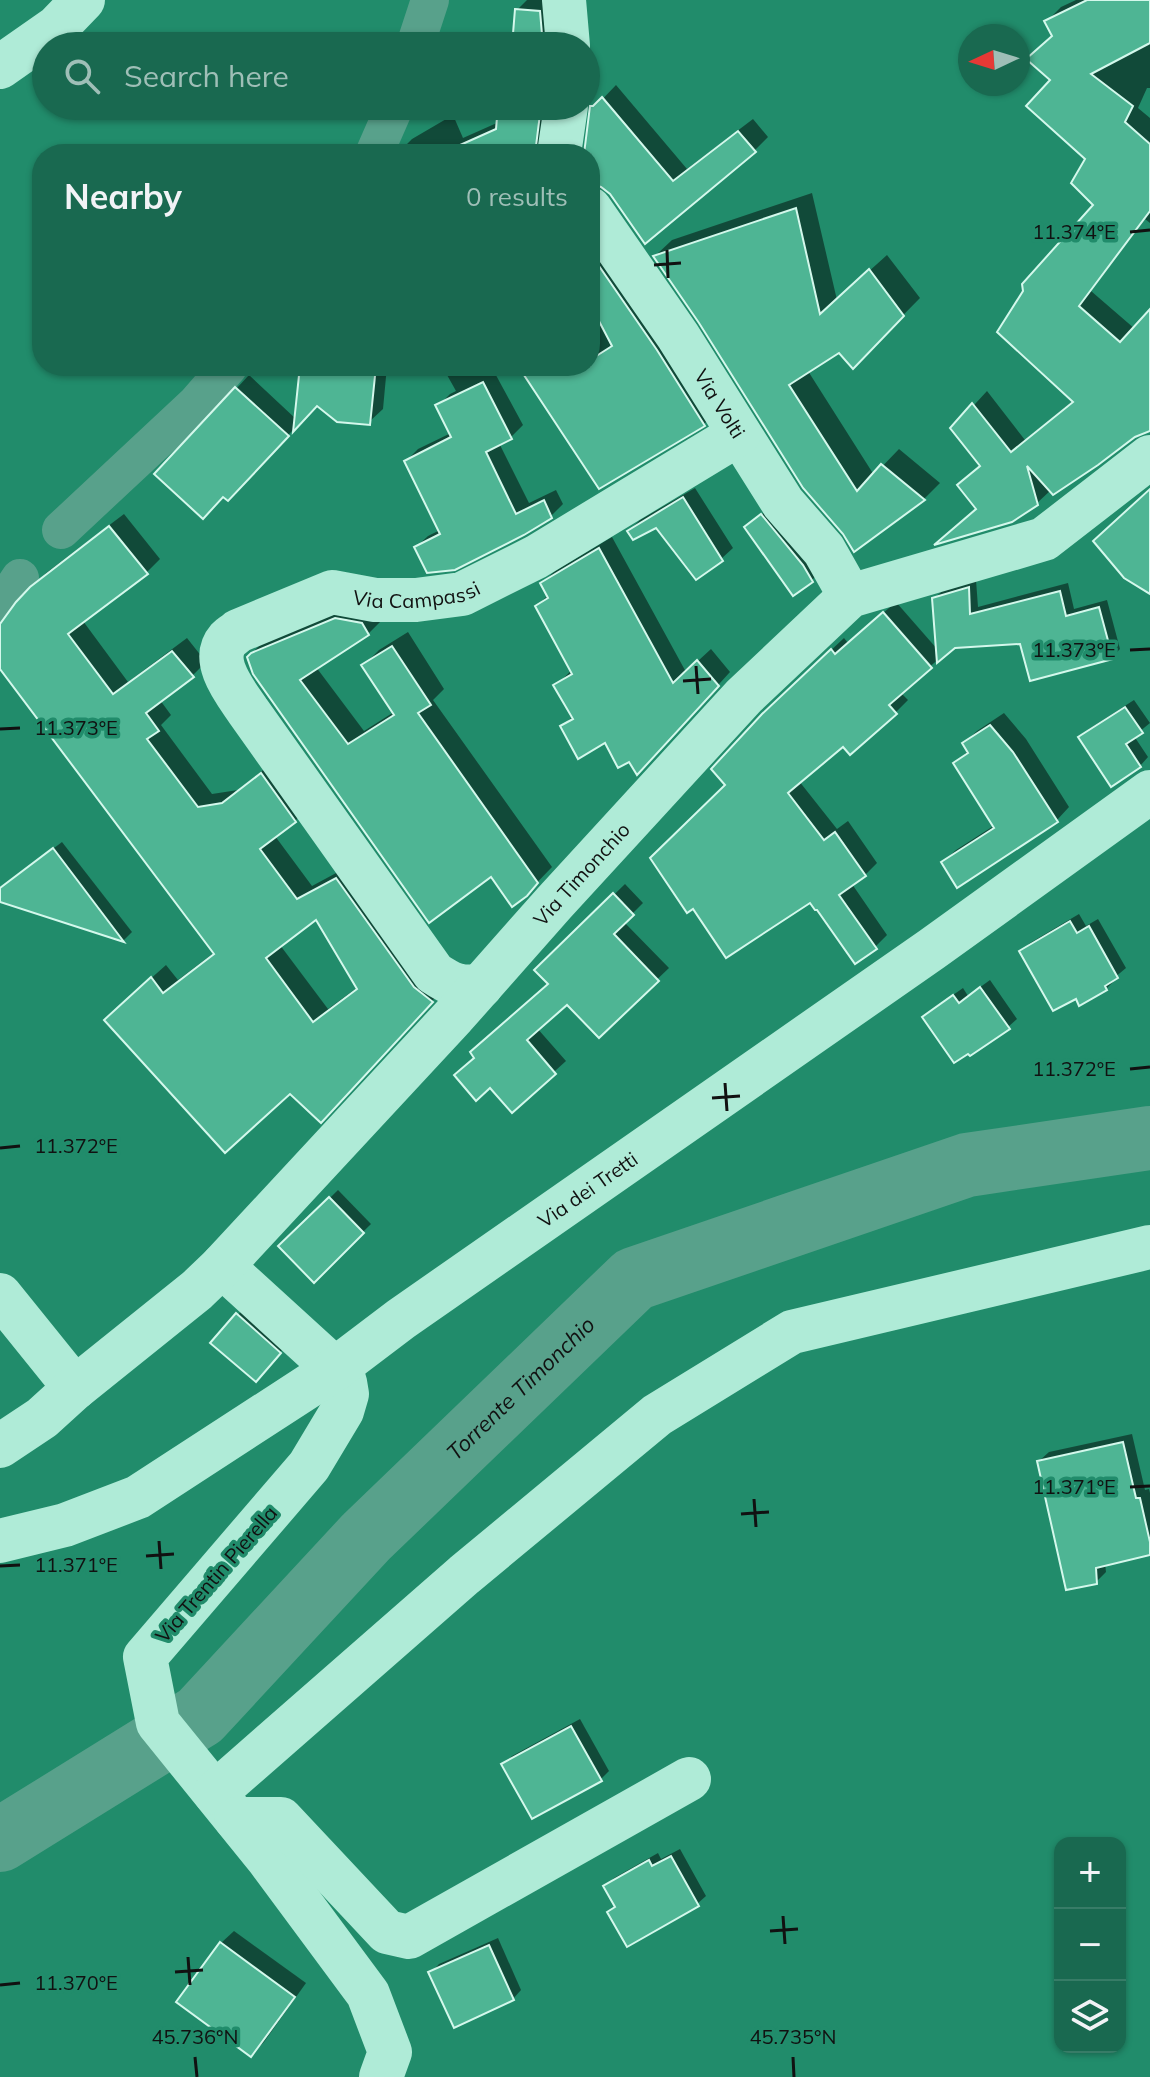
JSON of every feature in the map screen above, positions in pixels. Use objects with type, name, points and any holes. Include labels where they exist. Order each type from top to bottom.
[{"type":"street","points":[[50,32],[83,0]]},
{"type":"street","points":[[564,0],[567,32]]},
{"type":"street","points":[[0,67],[32,45]]},
{"type":"street","points":[[560,144],[564,120]]},
{"type":"street","name":"Via Volti","points":[[600,223],[678,336],[783,503],[824,550],[850,596]]},
{"type":"street","name":"Via Campassi","points":[[481,986],[451,985],[434,973],[248,711],[224,671],[221,652],[227,640],[238,631],[332,592],[375,600],[416,600],[462,594],[536,557],[739,434]]},
{"type":"street","name":"Via Timonchio","points":[[0,1446],[42,1418],[222,1266],[744,696],[850,596],[1044,539],[1150,457]]},
{"type":"street","name":"Via dei Tretti","points":[[0,1541],[65,1525],[138,1497],[335,1369],[401,1319],[932,949],[1150,792]]},
{"type":"street","points":[[689,1779],[409,1937],[387,1932],[281,1819],[216,1794],[464,1575],[657,1415],[792,1332],[1150,1247]]},
{"type":"street","points":[[222,1266],[335,1369]]},
{"type":"street","points":[[0,1295],[75,1388]]},
{"type":"street","name":"Via Trentin Pierella","points":[[335,1369],[345,1382],[347,1394],[342,1411],[309,1466],[145,1657],[158,1723],[368,1994],[390,2052],[381,2077]]},
{"type":"building","points":[[1087,0],[1150,0],[1150,43],[1091,74],[1133,106],[1125,122],[1150,144],[1150,211],[1079,306],[1120,342],[1150,309],[1150,431],[1135,437],[1053,495],[1027,466],[1038,505],[1012,522],[934,545],[976,509],[957,485],[980,466],[950,428],[972,403],[1011,452],[1073,402],[997,332],[1023,291],[1022,284],[1093,205],[1071,183],[1085,159],[1026,106],[1050,80],[1030,62],[1030,55],[1052,36],[1044,21]]},
{"type":"building","points":[[515,9],[540,11],[542,32],[513,32]]},
{"type":"building","points":[[602,97],[673,181],[738,131],[756,152],[645,244],[610,194],[600,187],[600,144],[585,144],[588,120],[600,120]]},
{"type":"building","points":[[497,120],[539,120],[536,144],[462,144],[496,129]]},
{"type":"building","points":[[796,208],[820,314],[869,269],[904,316],[853,369],[839,353],[789,385],[857,491],[881,464],[925,500],[854,552],[843,534],[803,488],[653,256]]},
{"type":"building","points":[[600,267],[705,426],[599,489],[525,376],[600,376],[600,354],[612,346],[600,323]]},
{"type":"building","points":[[299,376],[375,376],[370,425],[337,422],[317,406],[293,432]]},
{"type":"building","points":[[483,382],[512,439],[486,452],[516,514],[544,500],[552,518],[455,570],[427,573],[414,547],[440,534],[404,461],[451,437],[435,405]]},
{"type":"building","points":[[235,387],[289,436],[228,501],[223,497],[203,519],[154,474]]},
{"type":"building","points":[[1150,489],[1150,594],[1124,578],[1093,541]]},
{"type":"building","points":[[683,497],[723,561],[696,580],[656,528],[633,540],[627,531]]},
{"type":"building","points":[[761,514],[813,582],[793,596],[744,527]]},
{"type":"building","points":[[109,526],[148,574],[68,634],[113,694],[172,651],[194,677],[146,713],[159,731],[147,739],[198,807],[222,803],[261,773],[296,822],[260,849],[297,899],[336,878],[414,987],[433,1002],[321,1123],[290,1094],[225,1153],[104,1020],[151,977],[163,993],[214,954],[0,669],[0,624],[30,587]],"holes":[[[316,920],[357,989],[313,1022],[266,958]]]},
{"type":"building","points":[[599,548],[673,683],[697,660],[719,686],[637,775],[629,762],[618,768],[605,743],[578,759],[560,726],[573,719],[553,685],[572,674],[535,606],[548,598],[540,583]]},
{"type":"building","points":[[969,587],[970,614],[1060,591],[1066,616],[1099,607],[1113,659],[1030,681],[1020,644],[955,648],[937,663],[932,598]]},
{"type":"building","points":[[883,612],[932,668],[889,705],[897,714],[850,755],[843,747],[788,793],[824,840],[835,832],[866,876],[839,895],[877,949],[855,964],[810,903],[726,958],[693,909],[687,913],[650,858],[725,785],[711,769],[762,714],[831,649],[835,654]]},
{"type":"building","points":[[335,618],[362,623],[369,635],[300,680],[348,744],[394,715],[361,665],[392,646],[431,705],[418,713],[538,883],[512,907],[491,877],[429,923],[253,674],[247,657],[251,653]]},
{"type":"building","points":[[1125,707],[1143,733],[1126,744],[1141,767],[1111,787],[1078,737]]},
{"type":"building","points":[[990,725],[1013,752],[1058,822],[957,888],[941,862],[994,828],[953,763],[968,753],[962,743]]},
{"type":"building","points":[[53,848],[124,942],[0,902],[0,888]]},
{"type":"building","points":[[613,893],[634,915],[614,934],[659,981],[599,1038],[567,1005],[527,1040],[556,1074],[512,1113],[490,1088],[476,1101],[454,1075],[474,1058],[470,1052],[548,984],[534,970]]},
{"type":"building","points":[[1070,921],[1077,933],[1089,926],[1118,978],[1105,986],[1107,990],[1079,1006],[1076,999],[1053,1011],[1019,951]]},
{"type":"building","points":[[980,987],[1010,1029],[954,1063],[922,1017],[953,995],[959,1003]]},
{"type":"building","points":[[329,1197],[364,1233],[314,1283],[278,1246]]},
{"type":"building","points":[[236,1313],[281,1353],[256,1382],[210,1343]]},
{"type":"building","points":[[1123,1442],[1136,1498],[1140,1498],[1150,1555],[1096,1568],[1097,1584],[1066,1590],[1037,1461]]},
{"type":"building","points":[[571,1726],[602,1781],[532,1819],[501,1764]]},
{"type":"building","points":[[671,1856],[699,1906],[627,1947],[607,1912],[615,1907],[603,1886],[649,1860],[652,1866]]},
{"type":"building","points":[[220,1942],[295,1997],[251,2057],[176,2002]]},
{"type":"building","points":[[489,1945],[514,2000],[454,2028],[428,1972]]},
{"type":"waterway","points":[[420,32],[430,0]]},
{"type":"waterway","points":[[378,144],[389,120]]},
{"type":"waterway","points":[[61,530],[196,404],[220,376]]},
{"type":"waterway","points":[[0,608],[20,578]]},
{"type":"waterway","name":"Torrente Timonchio","points":[[0,1840],[200,1716],[366,1537],[634,1279],[967,1165],[1150,1138]]}]
